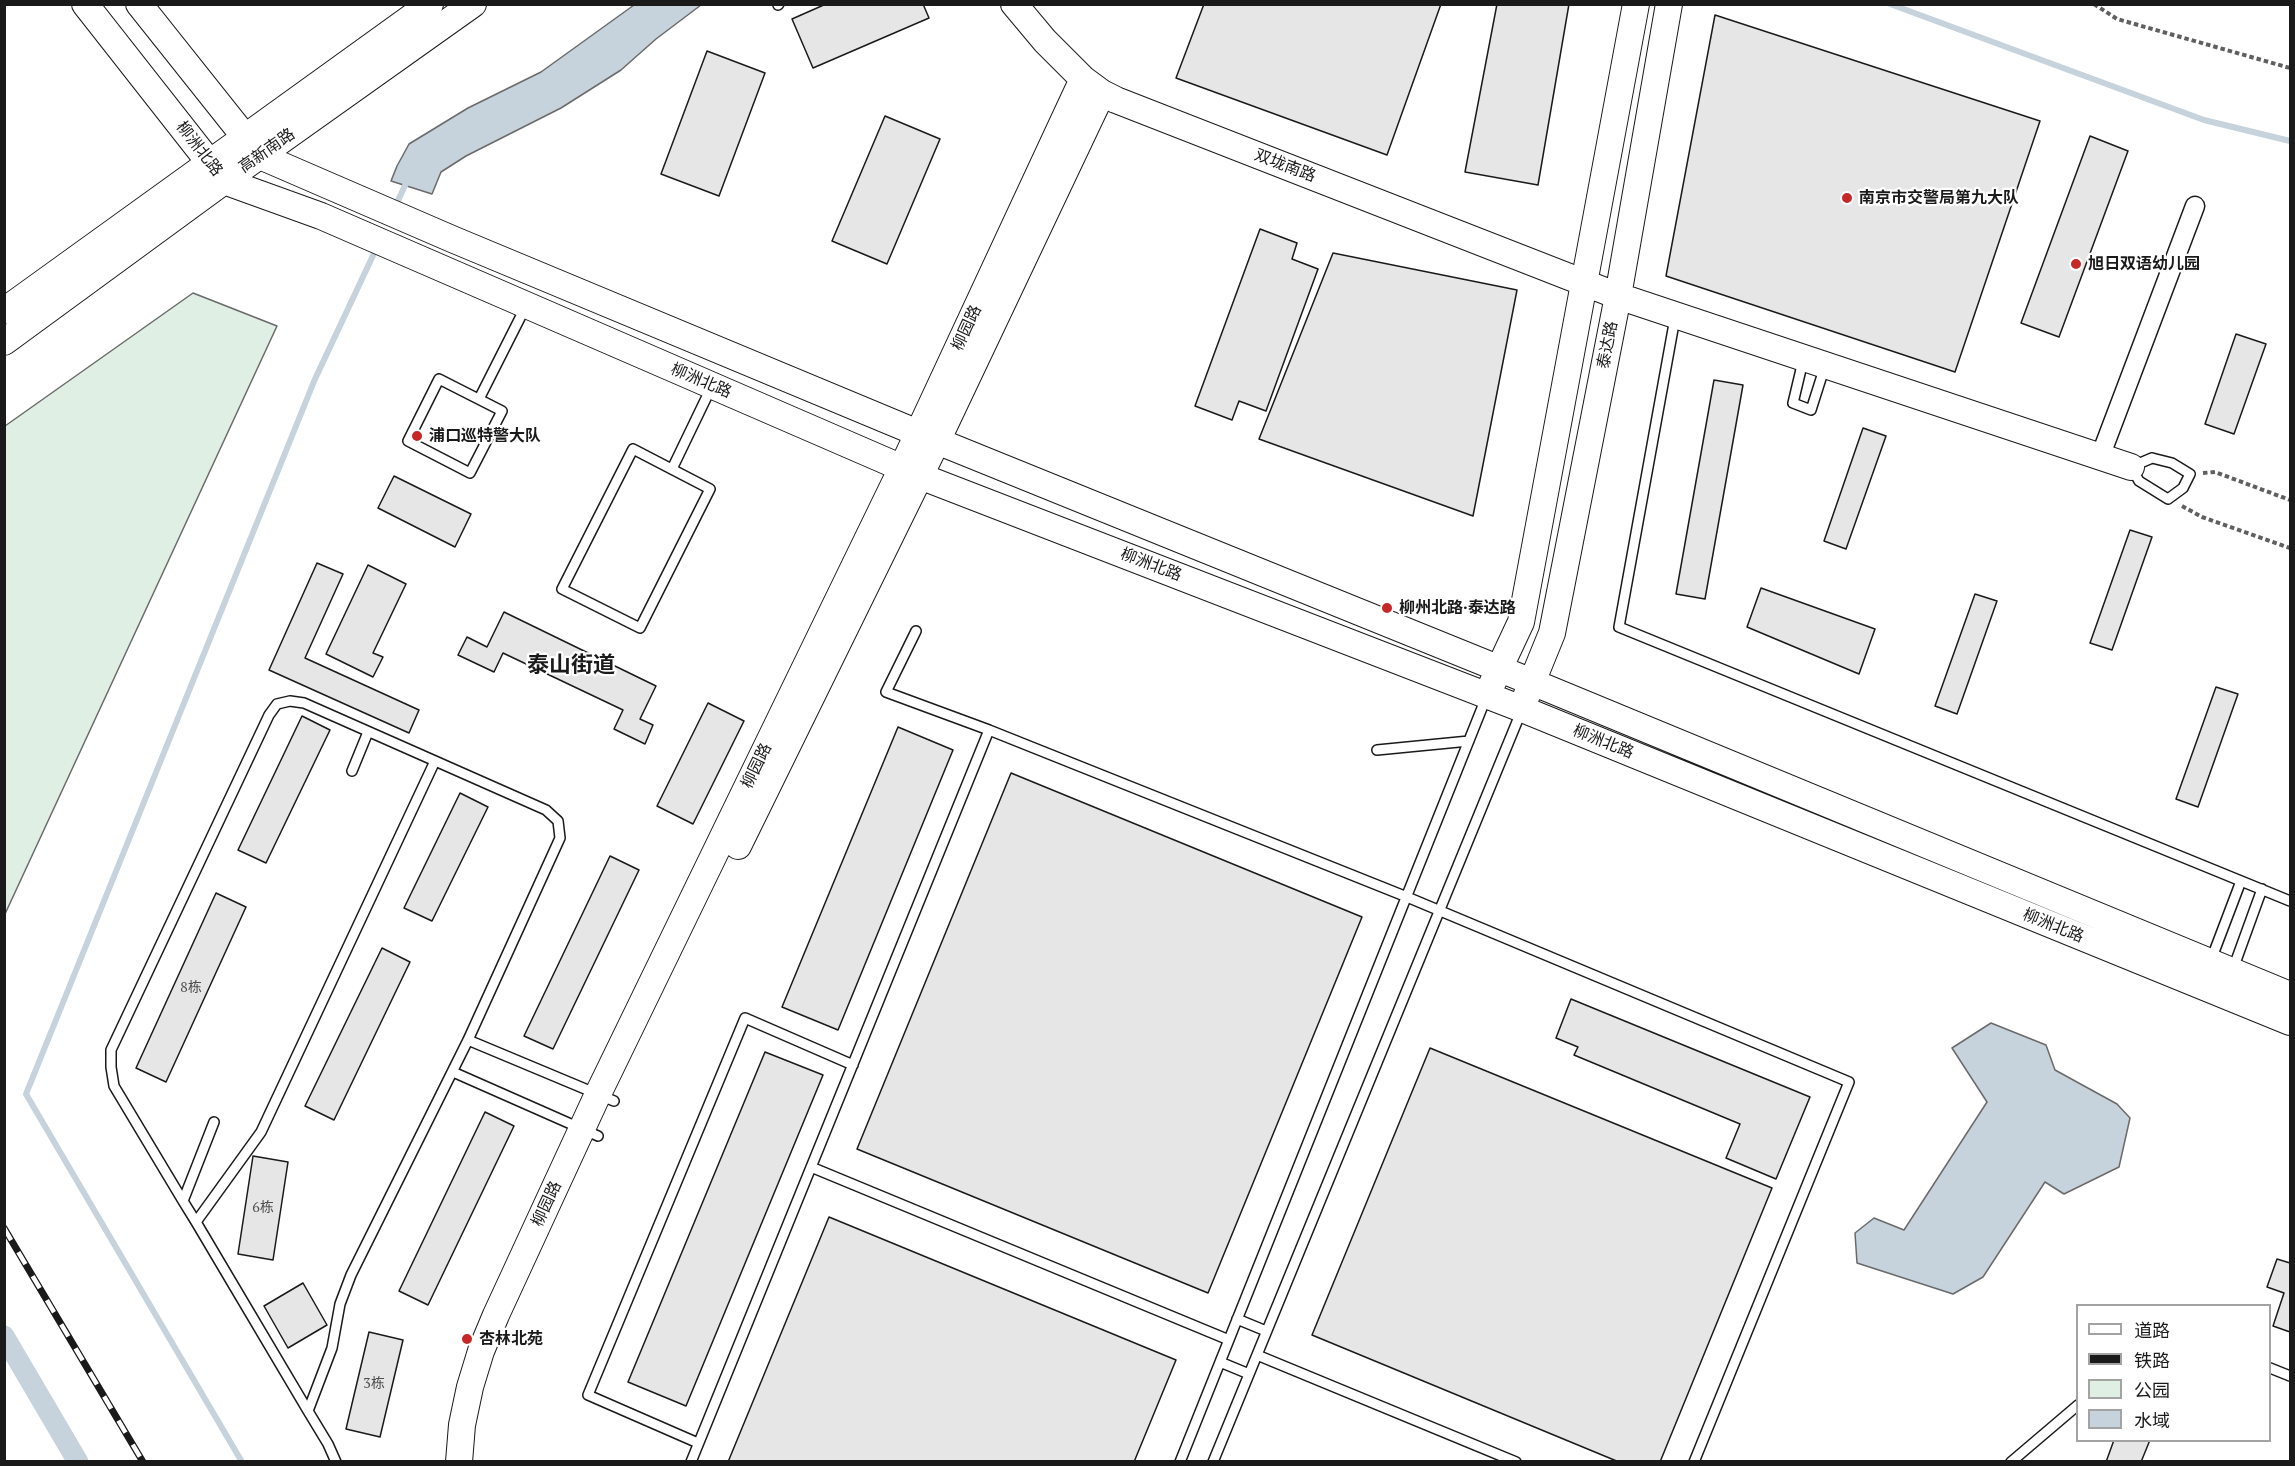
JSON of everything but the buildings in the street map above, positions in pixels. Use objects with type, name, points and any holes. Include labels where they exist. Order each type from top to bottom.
[{"type":"main road","name":"柳洲北路","points":[[85,4],[217,172],[911,472],[1488,695],[2290,1022]]},
{"type":"main road","name":"柳洲北路","points":[[139,4],[252,146],[335,188],[928,437],[1498,668],[2290,995]]},
{"type":"main road","name":"高新南路","points":[[4,342],[430,4]]},
{"type":"main road","name":"高新南路","points":[[252,146],[473,4]]},
{"type":"main road","name":"双垅南路","points":[[1014,4],[1045,41],[1093,86],[1584,284],[2131,467]]},
{"type":"main road","name":"泰达路","points":[[1488,695],[1498,668],[1521,622],[1636,4]]},
{"type":"main road","name":"泰达路","points":[[1522,709],[1552,633],[1618,296],[1669,4]]},
{"type":"main road","name":"柳园路","points":[[477,1461],[479,1428],[498,1349],[590,1132],[928,437],[1093,86]]},
{"type":"main road","name":"高新南路","points":[[4,311],[217,172]]},
{"type":"main road","name":"柳园路","points":[[459,1461],[462,1425],[481,1351],[590,1132]]},
{"type":"street","points":[[2100,457],[2194,206]]},
{"type":"lane","points":[[479,399],[526,305]]},
{"type":"lane","points":[[1676,316],[1619,627],[2290,901]]},
{"type":"lane","points":[[439,379],[479,399],[502,411],[470,473],[408,441],[439,379]]},
{"type":"lane","points":[[672,469],[712,385]]},
{"type":"lane","points":[[633,450],[672,469],[710,489],[640,628],[562,589],[633,450]]},
{"type":"lane","points":[[2152,458],[2172,463],[2190,474],[2183,488],[2168,499],[2139,481],[2131,467],[2152,458]]},
{"type":"lane","points":[[916,631],[886,692],[989,730],[1407,897],[1849,1082],[1694,1461]]},
{"type":"lane","points":[[1180,1461],[1488,695]]},
{"type":"lane","points":[[308,1411],[332,1348],[340,1304],[351,1275],[453,1072],[560,838],[558,821],[546,810],[303,703],[290,701],[277,704],[273,710],[111,1050],[111,1067],[114,1086],[336,1461]]},
{"type":"lane","points":[[1213,1461],[1522,709]]},
{"type":"lane","points":[[691,1461],[989,730]]},
{"type":"lane","points":[[352,771],[368,732]]},
{"type":"lane","points":[[1377,750],[1469,741]]},
{"type":"lane","points":[[196,1222],[261,1132],[435,761]]},
{"type":"lane","points":[[2221,967],[2241,881]]},
{"type":"lane","points":[[2221,967],[2262,889]]},
{"type":"lane","points":[[698,1443],[588,1395],[745,1018],[853,1065]]},
{"type":"lane","points":[[468,1040],[606,1097]]},
{"type":"lane","points":[[453,1072],[590,1132]]},
{"type":"lane","points":[[183,1201],[214,1122]]},
{"type":"lane","points":[[811,1167],[1229,1340]]},
{"type":"lane","points":[[1237,1319],[1266,1331]]},
{"type":"lane","points":[[1257,1355],[1516,1461]]},
{"type":"lane","points":[[1220,1362],[1249,1374]]},
{"type":"lane","points":[[2271,1368],[2290,1376]]},
{"type":"lane","points":[[2011,1461],[2076,1407]]},
{"type":"path","points":[[2094,4],[2117,19],[2290,68]]},
{"type":"path","points":[[2190,474],[2215,472],[2290,500]]},
{"type":"path","points":[[2168,499],[2202,517],[2290,548]]},
{"type":"green space","points":[[193,293],[277,326],[5,914],[5,426]]},
{"type":"water","points":[[634,5],[701,5],[656,39],[621,70],[561,108],[466,156],[441,172],[432,194],[391,181],[409,144],[468,108],[541,72]]},
{"type":"water","points":[[1991,1023],[2046,1045],[2055,1070],[2117,1104],[2130,1118],[2119,1167],[2064,1194],[2045,1182],[1983,1277],[1953,1294],[1857,1263],[1855,1233],[1874,1218],[1904,1230],[1987,1102],[1952,1048]]},
{"type":"waterway","points":[[1890,4],[2204,120],[2290,141]]},
{"type":"waterway","points":[[395,207],[408,179]]},
{"type":"waterway","points":[[242,1462],[26,1094],[315,379],[377,247]]},
{"type":"waterway","points":[[4,1336],[78,1462]]},
{"type":"railway","points":[[4,1228],[143,1462]]},
{"type":"place","name":"南京市交警局第九大队","points":[[1847,198]]},
{"type":"place","name":"旭日双语幼儿园","points":[[2076,264]]},
{"type":"place","name":"浦口巡特警大队","points":[[417,436]]},
{"type":"place","name":"柳州北路·泰达路","points":[[1387,608]]},
{"type":"place","name":"杏林北苑","points":[[467,1339]]},
{"type":"district","name":"泰山街道","points":[[571,666]]}]
